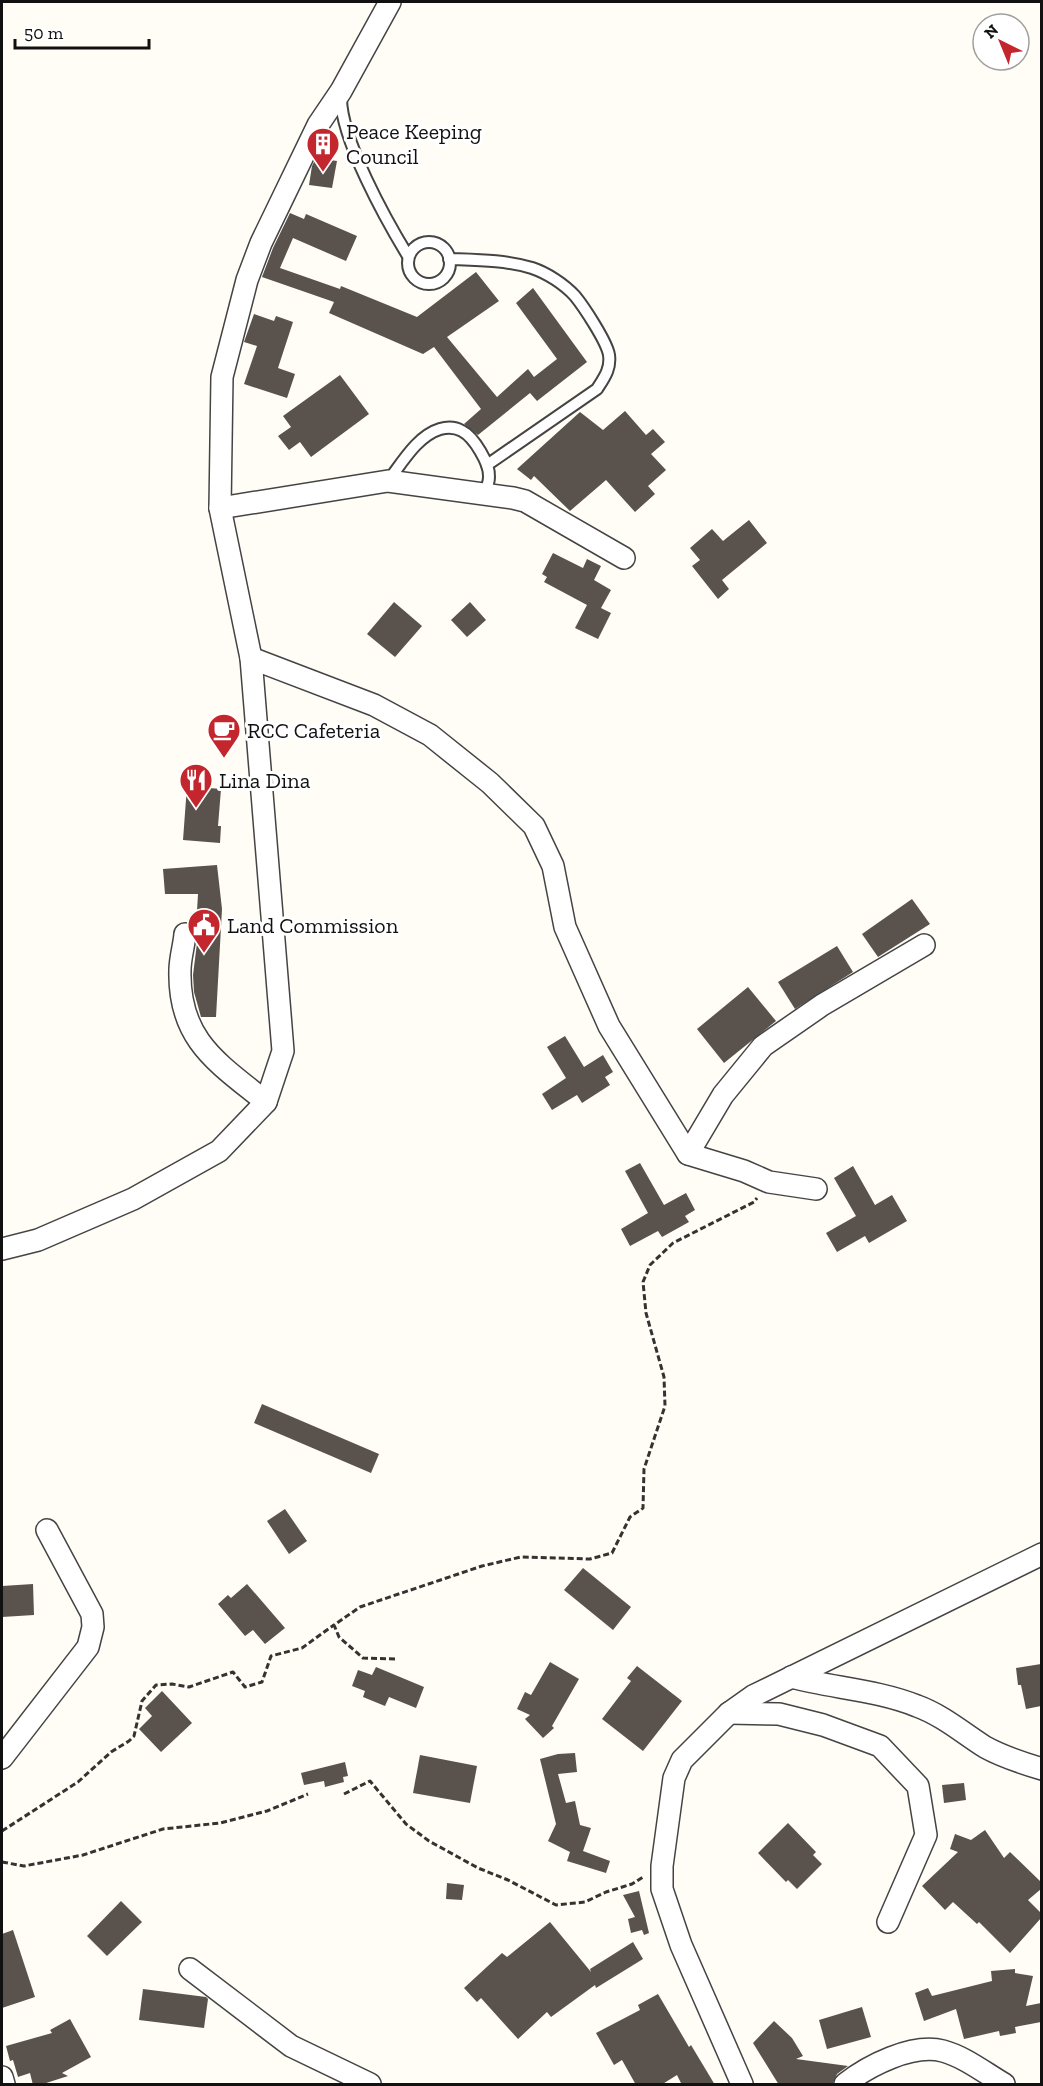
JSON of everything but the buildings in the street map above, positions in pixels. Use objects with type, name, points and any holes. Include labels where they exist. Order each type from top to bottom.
[{"type":"street","points":[[2,1249],[38,1240],[133,1199],[219,1151],[266,1102],[283,1051],[251,658],[220,508],[222,377],[247,280],[261,243],[318,126],[341,91],[390,2]]},
{"type":"street","points":[[220,508],[388,481],[525,501],[624,558]]},
{"type":"street","points":[[251,658],[374,705],[430,735],[490,783],[534,826],[553,866],[565,927],[609,1026],[688,1155],[744,1171],[769,1182],[816,1189]]},
{"type":"street","points":[[185,934],[180,970],[183,1010],[196,1040],[223,1067],[266,1102]]},
{"type":"street","points":[[688,1155],[723,1095],[763,1046],[822,1005],[924,945]]},
{"type":"street","points":[[2,1758],[88,1647],[93,1627],[92,1614],[47,1530]]},
{"type":"street","points":[[742,2085],[681,1945],[662,1889],[662,1866],[674,1778],[682,1760],[729,1713],[753,1696],[1041,1554]]},
{"type":"street","points":[[791,1677],[824,1686],[876,1693],[920,1707],[988,1748],[1010,1759],[1041,1769]]},
{"type":"street","points":[[729,1713],[779,1714],[823,1725],[880,1746],[918,1786],[926,1835],[888,1922]]},
{"type":"street","points":[[190,1969],[291,2046],[370,2085]]},
{"type":"street","points":[[845,2085],[884,2060],[928,2050],[944,2051],[960,2057],[1004,2085]]},
{"type":"street","points":[[2,2077],[4,2085]]},
{"type":"lane","points":[[341,91],[341,109],[362,166],[392,229],[408,256],[408,267],[413,277],[422,283],[433,284],[442,279],[448,270],[449,259],[444,249],[435,243],[424,242],[408,256]]},
{"type":"lane","points":[[449,259],[485,261],[533,268],[556,280],[574,296],[607,344],[608,373],[597,389],[487,465]]},
{"type":"lane","points":[[388,481],[426,436],[438,429],[450,427],[461,430],[467,435],[487,465],[490,476],[484,495]]},
{"type":"path","points":[[2,1831],[78,1782],[111,1752],[129,1741],[134,1736],[142,1701],[156,1685],[172,1684],[189,1688],[232,1672],[245,1688],[262,1682],[272,1656],[302,1648],[360,1606],[482,1566],[521,1557],[590,1559],[612,1553],[630,1517],[643,1508],[644,1469],[665,1406],[664,1377],[646,1313],[643,1282],[650,1265],[673,1243],[754,1202],[769,1182]]},
{"type":"path","points":[[334,1625],[339,1637],[363,1658],[395,1659]]},
{"type":"path","points":[[344,1794],[370,1781],[406,1824],[429,1841],[478,1868],[508,1880],[556,1905],[585,1902],[606,1892],[632,1884],[662,1866]]},
{"type":"path","points":[[2,1862],[24,1866],[83,1854],[163,1829],[220,1823],[267,1811],[308,1794]]},
{"type":"place","name":"Peace Keeping Council","points":[[323,173]]},
{"type":"place","name":"RCC Cafeteria","points":[[224,759]]},
{"type":"place","name":"Lina Dina","points":[[196,809]]},
{"type":"place","name":"Land Commission","points":[[204,954]]}]
